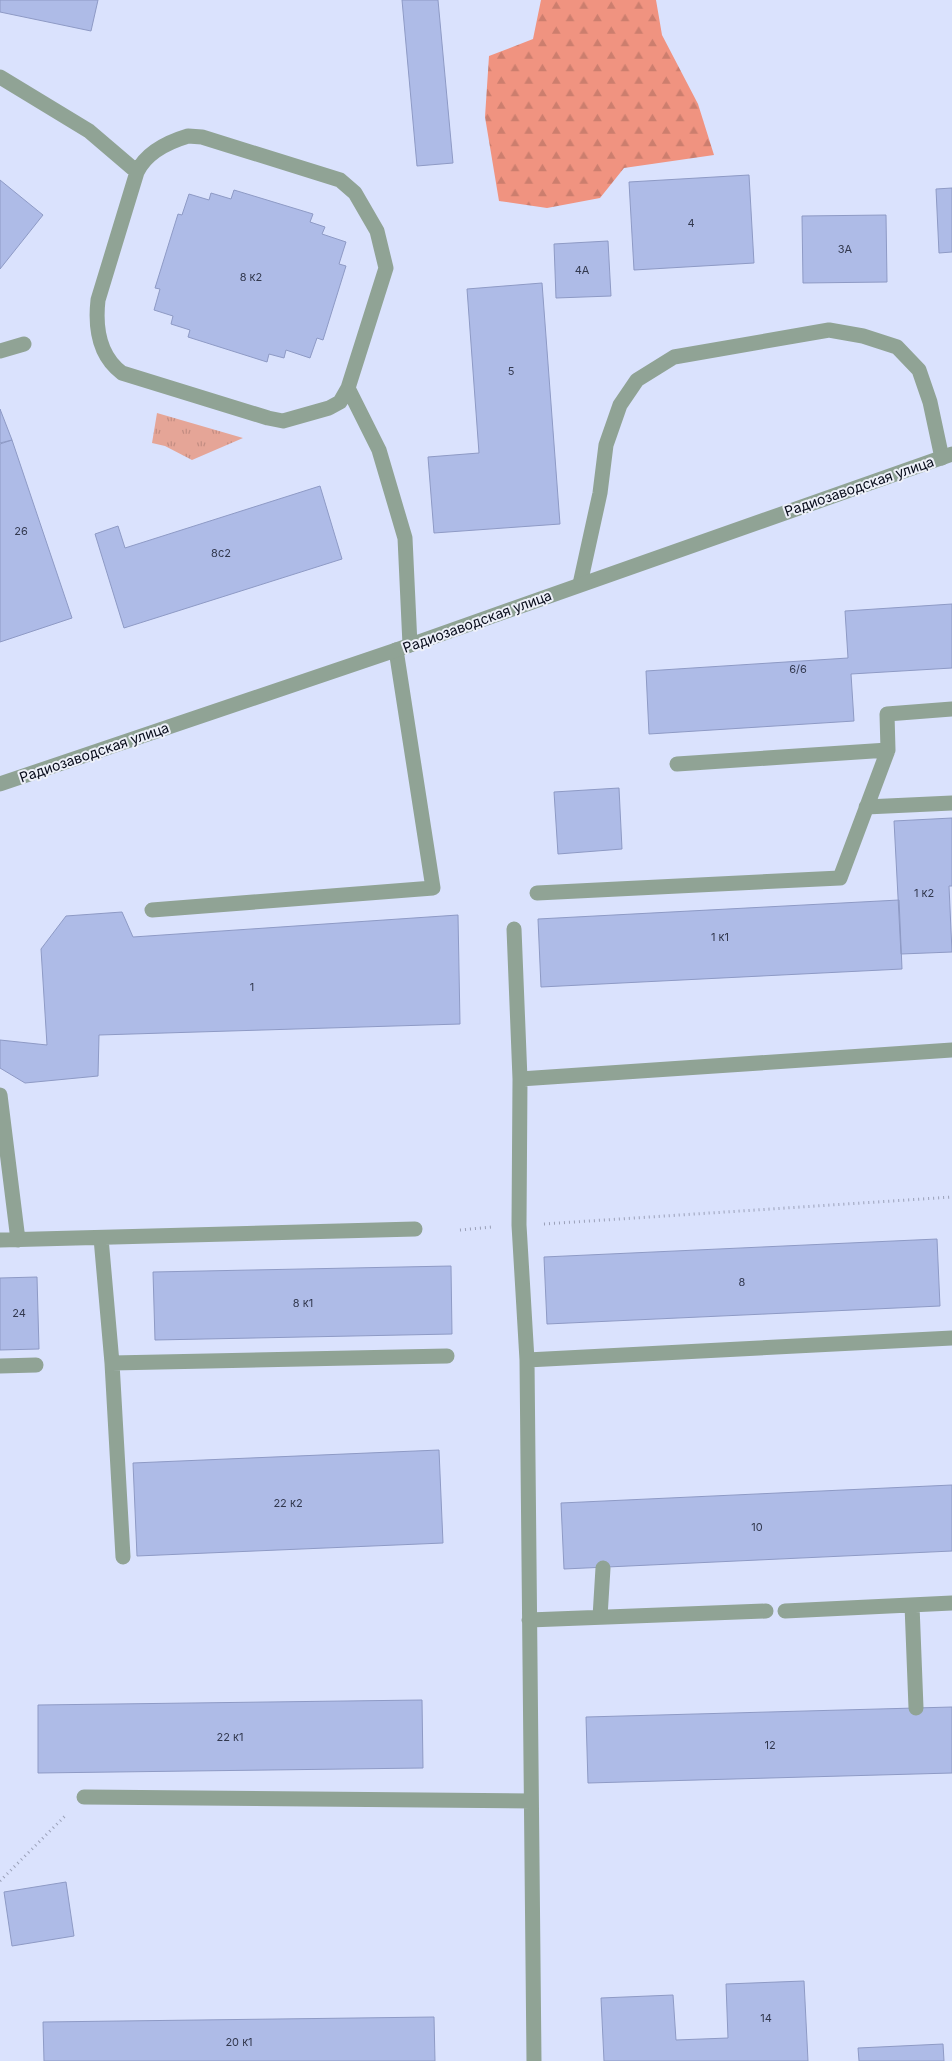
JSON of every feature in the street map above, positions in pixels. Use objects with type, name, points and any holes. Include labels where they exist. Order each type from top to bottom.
[{"type":"street","points":[[1,79],[89,131],[137,172]]},
{"type":"street","points":[[188,136],[202,137],[340,180],[348,185],[355,193],[377,231],[386,268],[348,388],[340,402],[329,408],[283,421],[122,373],[115,367],[108,359],[98,336],[96,320],[98,300],[137,172],[142,162],[152,154],[188,136]]},
{"type":"street","points":[[580,584],[600,493],[606,445],[620,405],[637,380],[674,357],[828,330],[863,336],[896,347],[919,370],[947,456]]},
{"type":"street","points":[[0,351],[24,344]]},
{"type":"street","points":[[348,388],[379,450],[405,538],[410,645]]},
{"type":"street","name":"Радиозаводская улица","points":[[0,784],[396,650],[947,456]]},
{"type":"street","points":[[152,910],[433,888],[396,650]]},
{"type":"street","points":[[537,893],[840,878],[888,750],[887,714],[952,709]]},
{"type":"street","points":[[677,764],[888,750]]},
{"type":"street","points":[[866,807],[952,803]]},
{"type":"street","points":[[514,928],[520,1079],[519,1225],[527,1360],[534,2061]]},
{"type":"street","points":[[520,1079],[952,1050]]},
{"type":"street","points":[[0,1096],[18,1240]]},
{"type":"street","points":[[0,1240],[415,1230]]},
{"type":"street","points":[[101,1238],[112,1363],[123,1557]]},
{"type":"street","points":[[527,1360],[952,1338]]},
{"type":"street","points":[[112,1363],[447,1356]]},
{"type":"street","points":[[0,1366],[36,1365]]},
{"type":"street","points":[[600,1617],[603,1568]]},
{"type":"street","points":[[785,1611],[952,1602]]},
{"type":"street","points":[[912,1605],[916,1708]]},
{"type":"street","points":[[530,1620],[766,1610]]},
{"type":"street","points":[[84,1797],[531,1801]]},
{"type":"path","points":[[460,1230],[952,1197]]},
{"type":"path","points":[[0,1881],[84,1797]]},
{"type":"green space","points":[[541,0],[656,0],[662,35],[698,104],[714,155],[624,168],[600,198],[547,208],[499,201],[485,117],[489,56],[533,39]]},
{"type":"green space","points":[[157,413],[243,438],[192,460],[165,446],[152,443]]},
{"type":"building","points":[[0,0],[98,0],[91,31],[0,12]]},
{"type":"building","points":[[402,0],[438,0],[453,163],[417,166]]},
{"type":"building","points":[[749,175],[754,263],[634,270],[629,182]]},
{"type":"building","points":[[0,180],[43,215],[0,269]]},
{"type":"building","points":[[952,188],[952,252],[939,253],[936,189]]},
{"type":"building","points":[[234,190],[313,214],[310,222],[325,227],[322,234],[346,242],[339,264],[346,266],[323,340],[317,338],[310,358],[286,350],[284,358],[269,354],[267,362],[188,337],[190,330],[171,324],[173,316],[154,310],[160,289],[155,288],[178,214],[182,215],[189,194],[209,200],[211,193],[231,199]]},
{"type":"building","points":[[886,215],[887,282],[803,283],[802,216]]},
{"type":"building","points":[[608,241],[611,296],[556,298],[554,244]]},
{"type":"building","points":[[542,283],[560,524],[434,533],[428,457],[479,453],[467,289]]},
{"type":"building","points":[[0,409],[12,440],[0,443]]},
{"type":"building","points":[[12,440],[72,618],[0,642],[0,444]]},
{"type":"building","points":[[320,486],[342,559],[124,628],[95,534],[118,526],[125,548]]},
{"type":"building","points":[[952,604],[952,668],[851,674],[854,721],[649,734],[646,671],[848,658],[845,611]]},
{"type":"building","points":[[619,788],[622,849],[558,854],[554,792]]},
{"type":"building","points":[[952,818],[952,886],[949,886],[952,952],[901,954],[894,821]]},
{"type":"building","points":[[899,900],[902,969],[541,987],[538,919]]},
{"type":"building","points":[[122,912],[133,937],[458,915],[460,1024],[99,1035],[98,1076],[25,1083],[0,1068],[0,1040],[47,1045],[41,949],[66,916]]},
{"type":"building","points":[[937,1239],[940,1306],[547,1324],[544,1257]]},
{"type":"building","points":[[451,1266],[452,1334],[155,1340],[153,1272]]},
{"type":"building","points":[[37,1277],[39,1349],[0,1350],[0,1278]]},
{"type":"building","points":[[439,1450],[443,1543],[137,1556],[133,1463]]},
{"type":"building","points":[[952,1485],[952,1551],[564,1569],[561,1503]]},
{"type":"building","points":[[422,1700],[423,1768],[38,1773],[38,1705]]},
{"type":"building","points":[[952,1707],[952,1773],[588,1783],[586,1717]]},
{"type":"building","points":[[66,1882],[74,1936],[12,1946],[4,1892]]},
{"type":"building","points":[[804,1981],[808,2061],[604,2061],[601,1998],[673,1995],[676,2040],[728,2038],[726,1984]]},
{"type":"building","points":[[434,2017],[435,2061],[44,2061],[43,2022]]},
{"type":"building","points":[[943,2044],[944,2061],[859,2061],[858,2048]]}]
